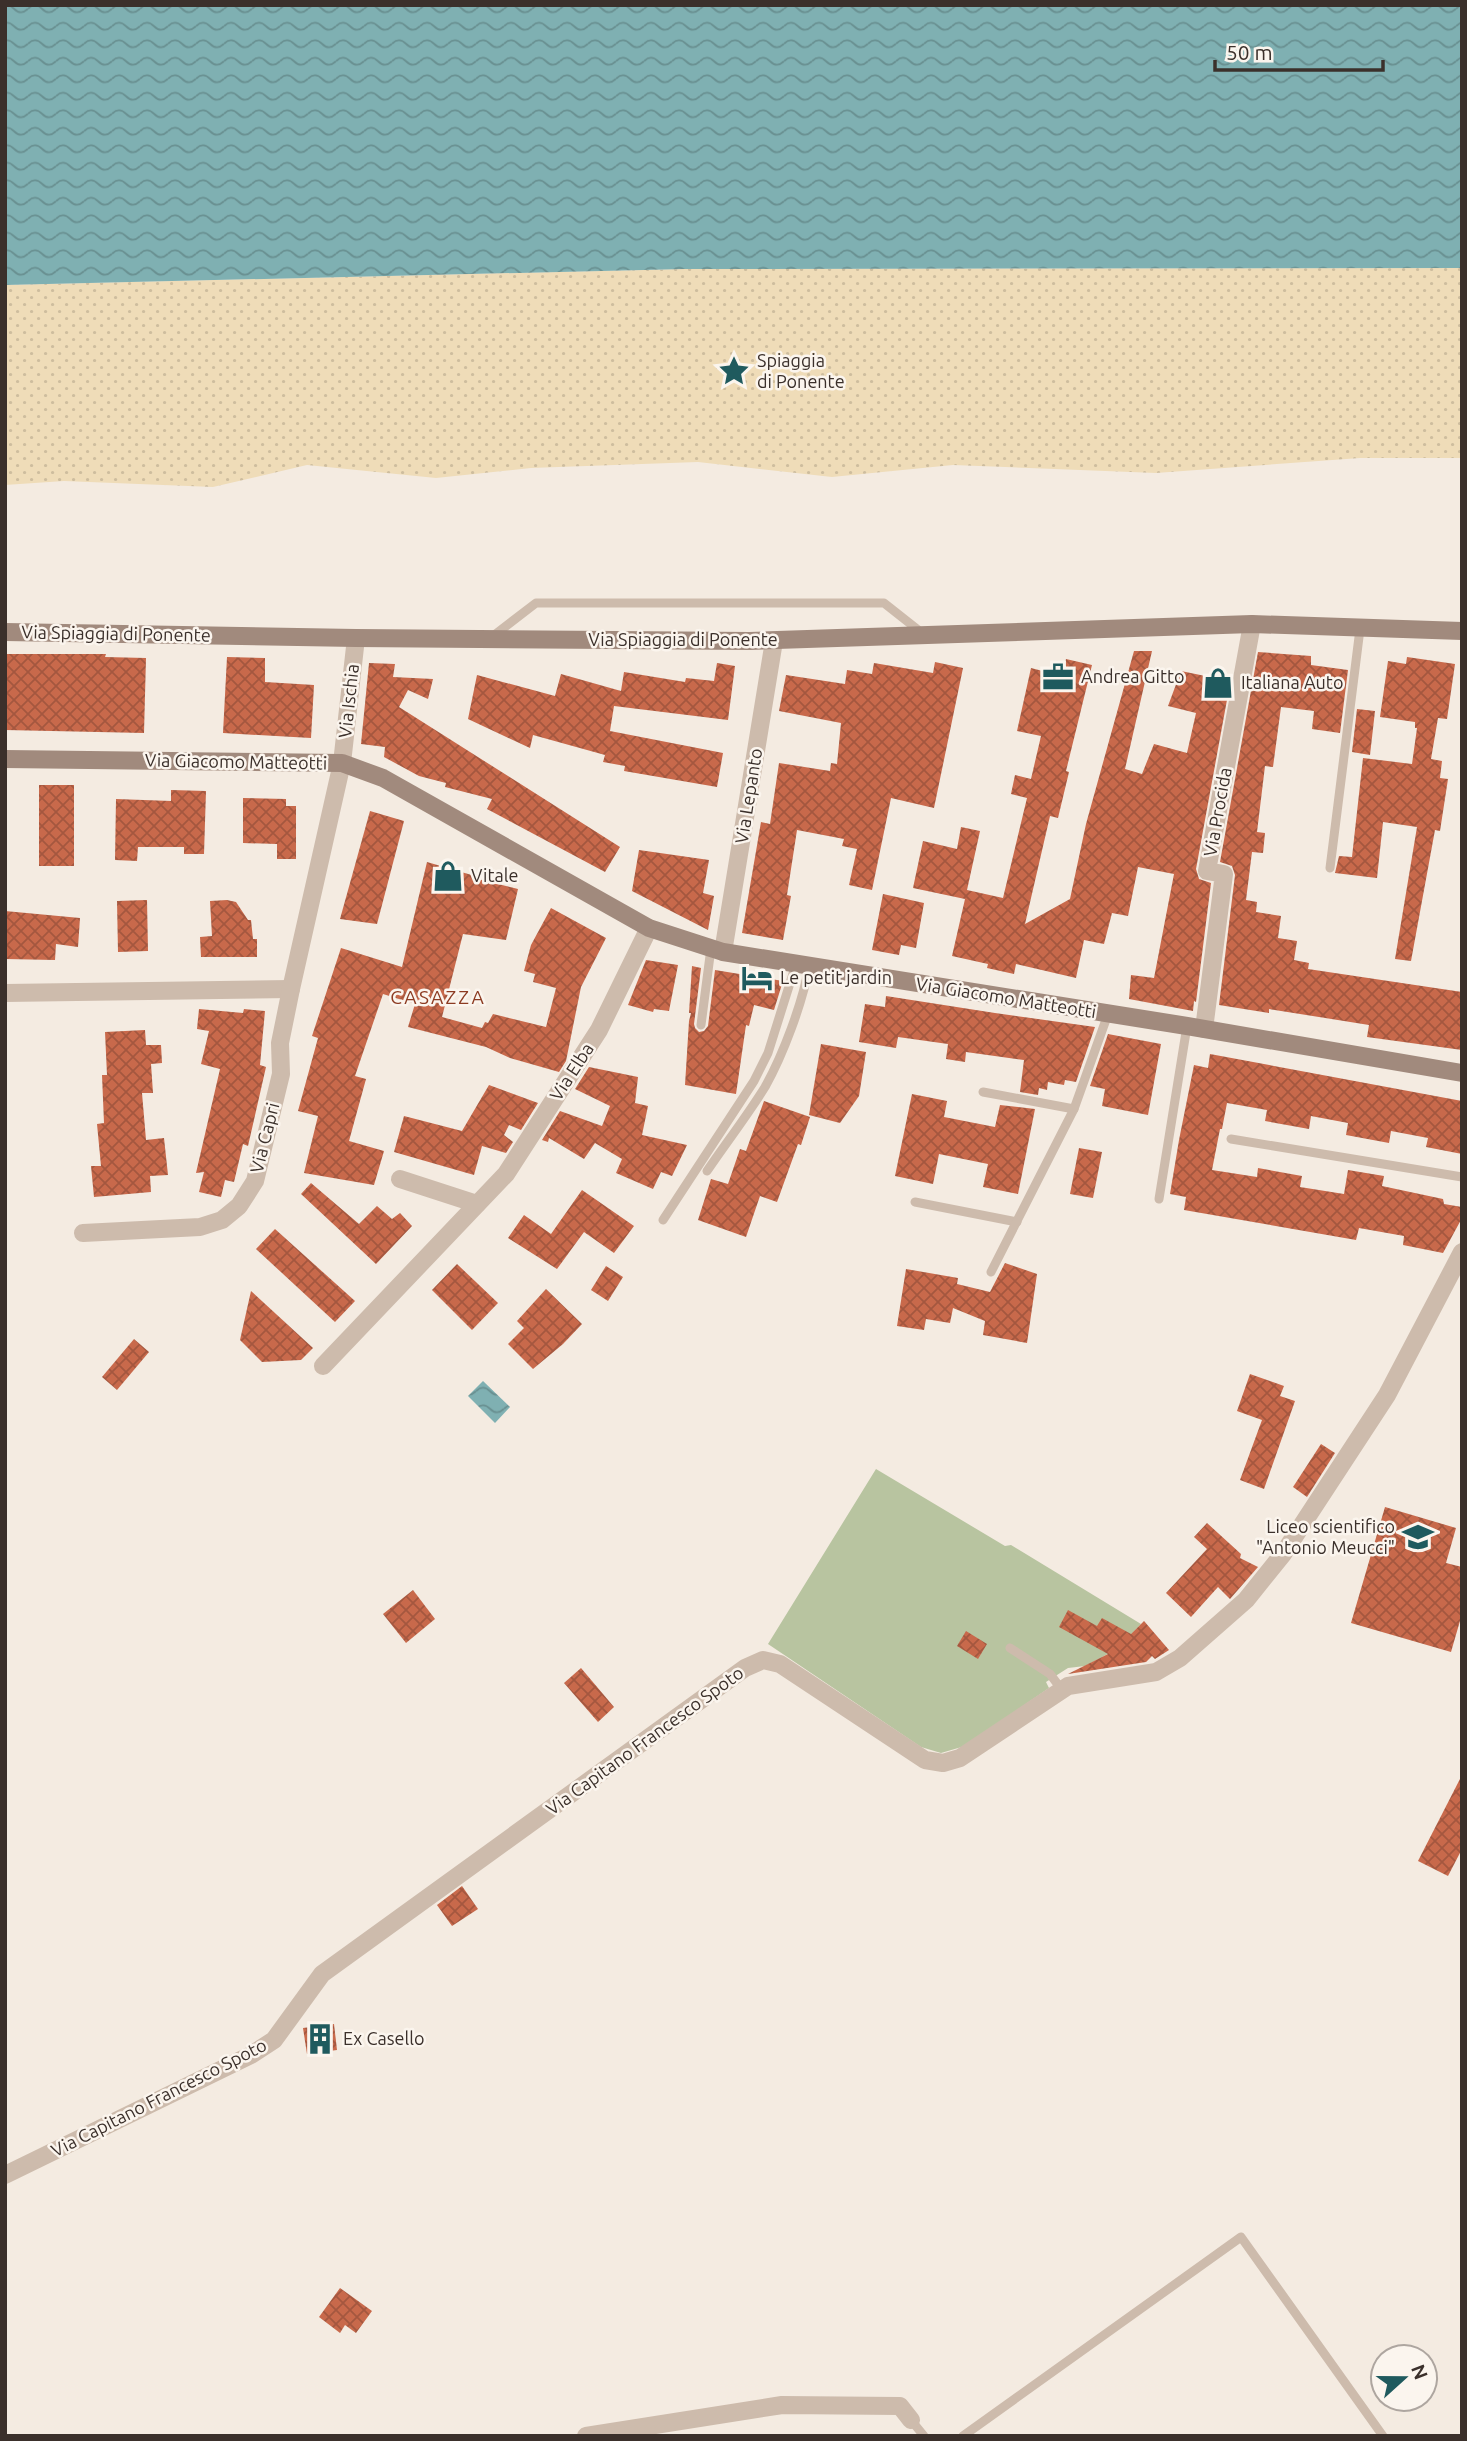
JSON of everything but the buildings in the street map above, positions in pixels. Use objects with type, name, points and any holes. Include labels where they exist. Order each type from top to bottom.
[{"type":"street","name":"Via Spiaggia di Ponente","points":[[5,632],[774,641],[1252,624],[1462,631]]},
{"type":"street","name":"Via Procida","points":[[1195,1028],[1223,874],[1207,871],[1252,624]]},
{"type":"street","name":"Via Ischia","points":[[342,763],[356,638]]},
{"type":"street","name":"Via Lepanto","points":[[718,950],[774,641]]},
{"type":"street","name":"Via Giacomo Matteotti","points":[[5,759],[342,763],[383,778],[649,928],[718,950],[1462,1073]]},
{"type":"street","name":"Via Capri","points":[[83,1233],[201,1227],[222,1220],[239,1206],[255,1181],[281,1074],[280,1043],[291,989],[342,763]]},
{"type":"street","name":"Via Elba","points":[[323,1366],[506,1174],[598,1030],[649,928]]},
{"type":"street","points":[[5,993],[291,989]]},
{"type":"street","points":[[400,1179],[477,1203]]},
{"type":"street","name":"Via Capitano Francesco Spoto","points":[[5,2175],[251,2055],[274,2040],[322,1974],[745,1668],[763,1660],[780,1664],[925,1760],[943,1763],[960,1758],[1068,1686],[1156,1672],[1180,1658],[1245,1600],[1283,1554],[1387,1395],[1462,1252]]},
{"type":"street","points":[[586,2436],[782,2404],[900,2406],[911,2420]]},
{"type":"lane","points":[[489,639],[536,603],[884,603],[925,636]]},
{"type":"lane","points":[[1330,868],[1360,629]]},
{"type":"lane","points":[[701,1025],[718,950]]},
{"type":"lane","points":[[707,1171],[769,1077],[806,986],[803,965]]},
{"type":"lane","points":[[663,1220],[754,1082],[803,965]]},
{"type":"lane","points":[[991,1272],[1074,1109],[1108,1014]]},
{"type":"lane","points":[[1159,1199],[1195,1028]]},
{"type":"lane","points":[[983,1092],[1074,1109]]},
{"type":"lane","points":[[1231,1139],[1462,1177]]},
{"type":"lane","points":[[915,1202],[1017,1222]]},
{"type":"lane","points":[[1010,1648],[1050,1674],[1062,1690]]},
{"type":"lane","points":[[963,2436],[1241,2237],[1383,2436]]},
{"type":"lane","points":[[911,2420],[924,2436]]},
{"type":"sand","name":"Spiaggia di Ponente","points":[[1462,268],[1462,458],[1360,458],[1156,473],[953,465],[832,477],[698,462],[531,468],[436,478],[307,465],[213,487],[64,481],[5,485],[5,285],[685,269]]},
{"type":"green space","points":[[876,1469],[1005,1546],[1011,1545],[1141,1624],[1117,1649],[1085,1666],[1068,1668],[1046,1682],[1049,1688],[965,1746],[941,1753],[921,1747],[768,1644]]},
{"type":"water","points":[[5,5],[1462,5],[1462,268],[685,269],[5,285]]},
{"type":"water","points":[[483,1381],[510,1407],[495,1423],[468,1396]]},
{"type":"place","name":"Spiaggia di Ponente","points":[[734,371]]},
{"type":"place","name":"Andrea Gitto","points":[[1058,677]]},
{"type":"place","name":"Italiana Auto","points":[[1218,683]]},
{"type":"place","name":"Vitale","points":[[448,876]]},
{"type":"place","name":"Le petit jardin","points":[[757,978]]},
{"type":"place","name":"Liceo scientifico \"Antonio Meucci\"","points":[[1418,1537]]},
{"type":"place","name":"Ex Casello","points":[[320,2039]]},
{"type":"district","name":"CASAZZA","points":[[438,997]]}]
